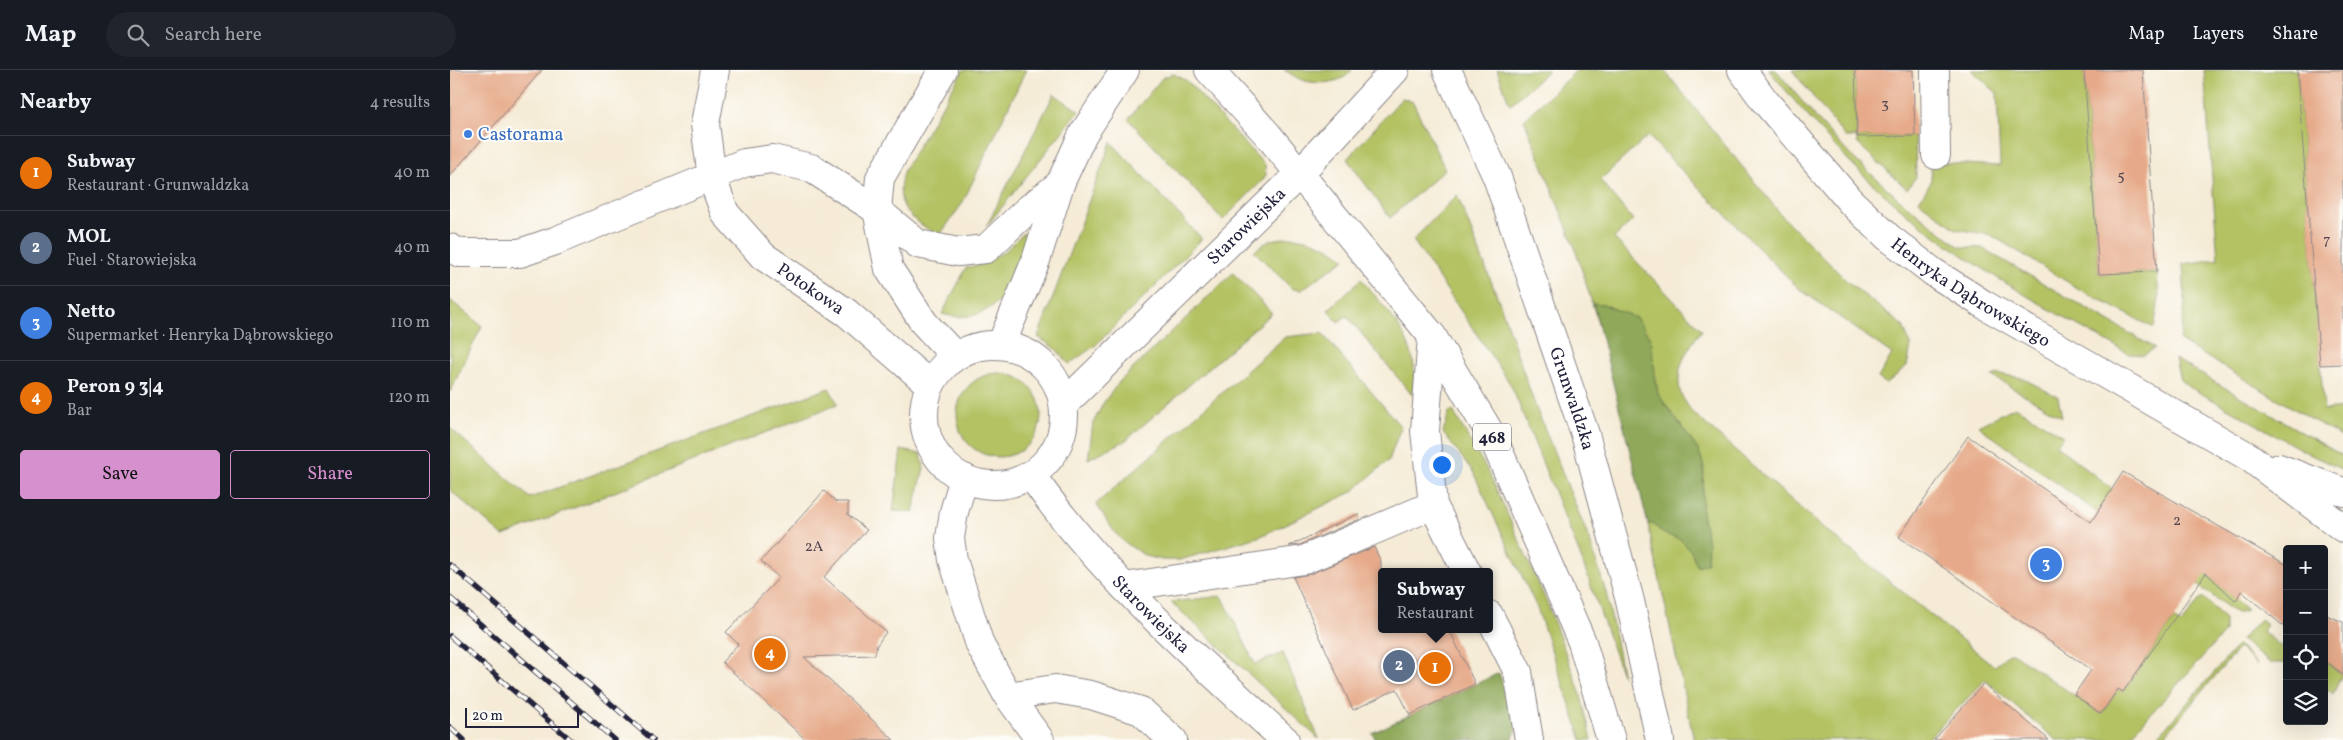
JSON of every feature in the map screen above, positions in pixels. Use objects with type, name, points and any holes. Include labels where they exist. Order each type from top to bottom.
[{"type":"main road","name":"Potokowa","points":[[714,70],[706,124],[712,178],[724,213],[764,256],[847,313],[930,385]]},
{"type":"main road","points":[[943,70],[880,178],[877,210],[889,269],[924,323],[956,356]]},
{"type":"main road","points":[[1001,345],[1036,260],[1060,184],[1083,134],[1125,70]]},
{"type":"main road","name":"468","points":[[1209,70],[1268,135],[1432,336],[1493,438],[1582,642],[1611,740]]},
{"type":"main road","points":[[1299,174],[1395,70]]},
{"type":"main road","name":"Grunwaldzka","points":[[1447,70],[1497,177],[1585,434],[1630,601],[1660,740]]},
{"type":"main road","name":"Henryka Dąbrowskiego","points":[[1742,70],[1764,100],[1851,202],[1888,237],[1933,272],[1983,304],[2249,457],[2343,528]]},
{"type":"main road","points":[[1935,70],[1936,155]]},
{"type":"main road","points":[[450,248],[460,252],[520,253],[744,164],[772,159],[811,168],[877,210],[918,244],[958,252],[986,249],[1060,184]]},
{"type":"main road","name":"Starowiejska","points":[[1064,404],[1299,174]]},
{"type":"main road","points":[[1432,336],[1425,431],[1433,505],[1465,568]]},
{"type":"main road","points":[[1001,345],[1024,351],[1043,364],[1057,382],[1064,404],[1064,424],[1059,443],[1048,461],[1031,475],[1015,482],[998,485],[980,484],[964,478],[943,462],[933,448],[926,433],[924,414],[930,385],[939,371],[956,356],[978,346],[1001,345]]},
{"type":"main road","name":"Henryka Dąbrowskiego","points":[[2249,457],[2343,492]]},
{"type":"main road","name":"Starowiejska","points":[[1031,475],[1060,517],[1149,615],[1285,740]]},
{"type":"main road","points":[[964,478],[954,512],[950,538],[953,560],[980,645],[1008,696],[1040,740]]},
{"type":"main road","points":[[1124,587],[1304,560],[1433,505]]},
{"type":"main road","points":[[1493,623],[1518,672],[1529,740]]},
{"type":"main road","points":[[1008,696],[1055,688],[1091,695],[1141,711],[1173,740]]},
{"type":"green space","points":[[963,70],[1026,70],[962,204],[939,236],[912,217],[906,210],[900,193],[901,183],[904,170]]},
{"type":"green space","points":[[1284,70],[1352,70],[1348,75],[1336,81],[1315,83],[1302,80]]},
{"type":"green space","points":[[1497,70],[1549,70],[1510,105]]},
{"type":"green space","points":[[1577,70],[1664,70],[1784,218],[1848,282],[1903,326],[1911,346],[1907,366],[1886,384],[1878,378],[1892,354],[1798,288],[1648,136],[1600,180],[1633,220],[1614,238],[1702,330],[1684,358],[1679,374],[1680,391],[1685,402],[1692,412],[1821,526],[1994,666],[2011,652],[2101,714],[2118,689],[2123,692],[2174,619],[2181,624],[2201,598],[2204,598],[2225,619],[2225,632],[2127,740],[2056,740],[1985,680],[1927,740],[1694,740],[1620,394],[1575,248],[1524,119]]},
{"type":"green space","points":[[1769,70],[1776,70],[1850,155],[1899,199],[1960,247],[1982,248],[2155,348],[2144,355],[2129,354],[2027,296],[1977,265],[1929,231],[1885,195],[1844,156]]},
{"type":"green space","points":[[1792,70],[1855,70],[1857,137],[1845,137]]},
{"type":"green space","points":[[1971,70],[2084,70],[2099,274],[2157,272],[2159,299],[2154,328],[2079,289],[1991,235],[1956,229],[1919,201],[1931,182],[1931,162],[2000,166],[1997,93]]},
{"type":"green space","points":[[2204,70],[2297,70],[2324,410],[2343,408],[2343,438],[2180,341],[2185,304],[2183,264],[2218,259]]},
{"type":"green space","points":[[1174,74],[1187,81],[1265,165],[1266,175],[1263,180],[1223,220],[1128,119],[1163,77]]},
{"type":"green space","points":[[1054,94],[1079,111],[986,227]]},
{"type":"green space","points":[[1402,98],[1413,102],[1445,169],[1390,218],[1347,159]]},
{"type":"green space","points":[[1915,136],[1916,177],[1907,189],[1857,143],[1857,137]]},
{"type":"green space","points":[[1111,142],[1202,239],[1096,345],[1069,364],[1056,349],[1038,337]]},
{"type":"green space","points":[[1457,195],[1499,301],[1535,405],[1590,541],[1607,596],[1623,677],[1581,558],[1511,385],[1413,240]]},
{"type":"green space","points":[[1023,233],[1026,234],[1018,268],[1002,297],[991,307],[977,314],[961,317],[942,314],[966,268],[985,263],[1005,251]]},
{"type":"green space","points":[[1291,237],[1320,243],[1345,259],[1301,290],[1292,289],[1254,251],[1270,240]]},
{"type":"green space","points":[[1233,273],[1272,313],[1125,441],[1088,459],[1093,423],[1104,402],[1120,381]]},
{"type":"green space","points":[[1361,279],[1395,320],[1408,343],[1414,368],[1412,395],[1347,316],[1338,322],[1328,310]]},
{"type":"green space","points":[[450,300],[482,326],[450,392]]},
{"type":"green space","points":[[1593,303],[1603,304],[1636,318],[1650,337],[1658,394],[1699,451],[1704,467],[1702,513],[1708,543],[1707,563],[1697,566],[1691,551],[1680,539],[1664,534],[1653,524],[1648,524]]},
{"type":"green space","points":[[1322,333],[1401,427],[1389,460],[1352,492],[1261,536],[1180,560],[1162,560],[1146,556],[1125,543],[1115,533],[1096,504],[1285,337]]},
{"type":"green space","points":[[2175,359],[2343,456],[2343,470],[2311,455],[2186,385],[2180,380]]},
{"type":"green space","points":[[999,373],[1015,376],[1029,385],[1038,399],[1041,415],[1038,431],[1029,445],[1015,454],[999,457],[983,454],[969,445],[960,431],[957,415],[960,399],[969,385],[983,376]]},
{"type":"green space","points":[[1999,374],[2022,378],[2058,397],[2062,417],[1992,376]]},
{"type":"green space","points":[[829,388],[838,404],[503,536],[450,490],[450,428],[530,498]]},
{"type":"green space","points":[[2015,407],[2064,436],[2056,445],[2112,489],[2247,610],[2236,613],[1978,426]]},
{"type":"green space","points":[[1453,411],[1490,475],[1547,603],[1580,692],[1592,740],[1582,740],[1537,608],[1473,472],[1443,433],[1449,412]]},
{"type":"green space","points":[[901,450],[921,454],[924,468],[913,512],[893,511]]},
{"type":"green space","points":[[1222,596],[1255,664],[1283,653],[1319,739],[1171,602]]},
{"type":"green space","points":[[2260,619],[2267,625],[2262,631],[2283,648],[2283,663],[2270,663],[2241,640]]},
{"type":"green space","points":[[2238,645],[2257,665],[2239,648],[2161,740],[2155,740]]},
{"type":"green space","points":[[2328,663],[2342,675],[2333,694],[2328,690]]},
{"type":"green space","points":[[1499,673],[1518,727],[1512,740],[1376,740],[1372,733]]},
{"type":"building","name":"Castorama","points":[[450,70],[542,70],[450,176]]},
{"type":"building","points":[[1855,70],[1913,70],[1915,136],[1857,137]]},
{"type":"building","points":[[2084,70],[2143,70],[2157,272],[2099,274]]},
{"type":"building","points":[[2297,70],[2343,70],[2343,364],[2320,365]]},
{"type":"building","points":[[1968,436],[2091,522],[2123,472],[2283,563],[2283,626],[2241,591],[2236,601],[2206,573],[2123,692],[2118,689],[2101,714],[2074,695],[2091,670],[1899,537]]},
{"type":"building","points":[[824,491],[836,502],[848,502],[848,515],[867,530],[824,577],[886,632],[877,645],[875,655],[804,657],[894,740],[806,740],[722,662],[738,644],[726,632],[779,578],[761,561]]},
{"type":"building","points":[[1358,514],[1360,519],[1300,545],[1289,546]]},
{"type":"building","points":[[1374,547],[1381,562],[1381,568],[1378,568],[1378,633],[1451,633],[1475,684],[1410,715],[1397,689],[1353,710],[1293,577],[1310,574]]},
{"type":"building","points":[[2328,616],[2343,622],[2343,675],[2328,663]]},
{"type":"building","points":[[1983,684],[2049,740],[1934,740]]},
{"type":"railway","points":[[450,565],[653,740]]},
{"type":"railway","points":[[450,598],[615,740]]},
{"type":"railway","points":[[450,636],[571,740]]},
{"type":"railway","points":[[450,727],[464,740]]},
{"type":"place","name":"Castorama","points":[[468,134]]},
{"type":"place","name":"Netto","points":[[2046,564]]},
{"type":"place","name":"Peron 9 3|4","points":[[770,654]]},
{"type":"place","name":"MOL","points":[[1399,666]]},
{"type":"place","name":"Subway","points":[[1435,668]]}]
